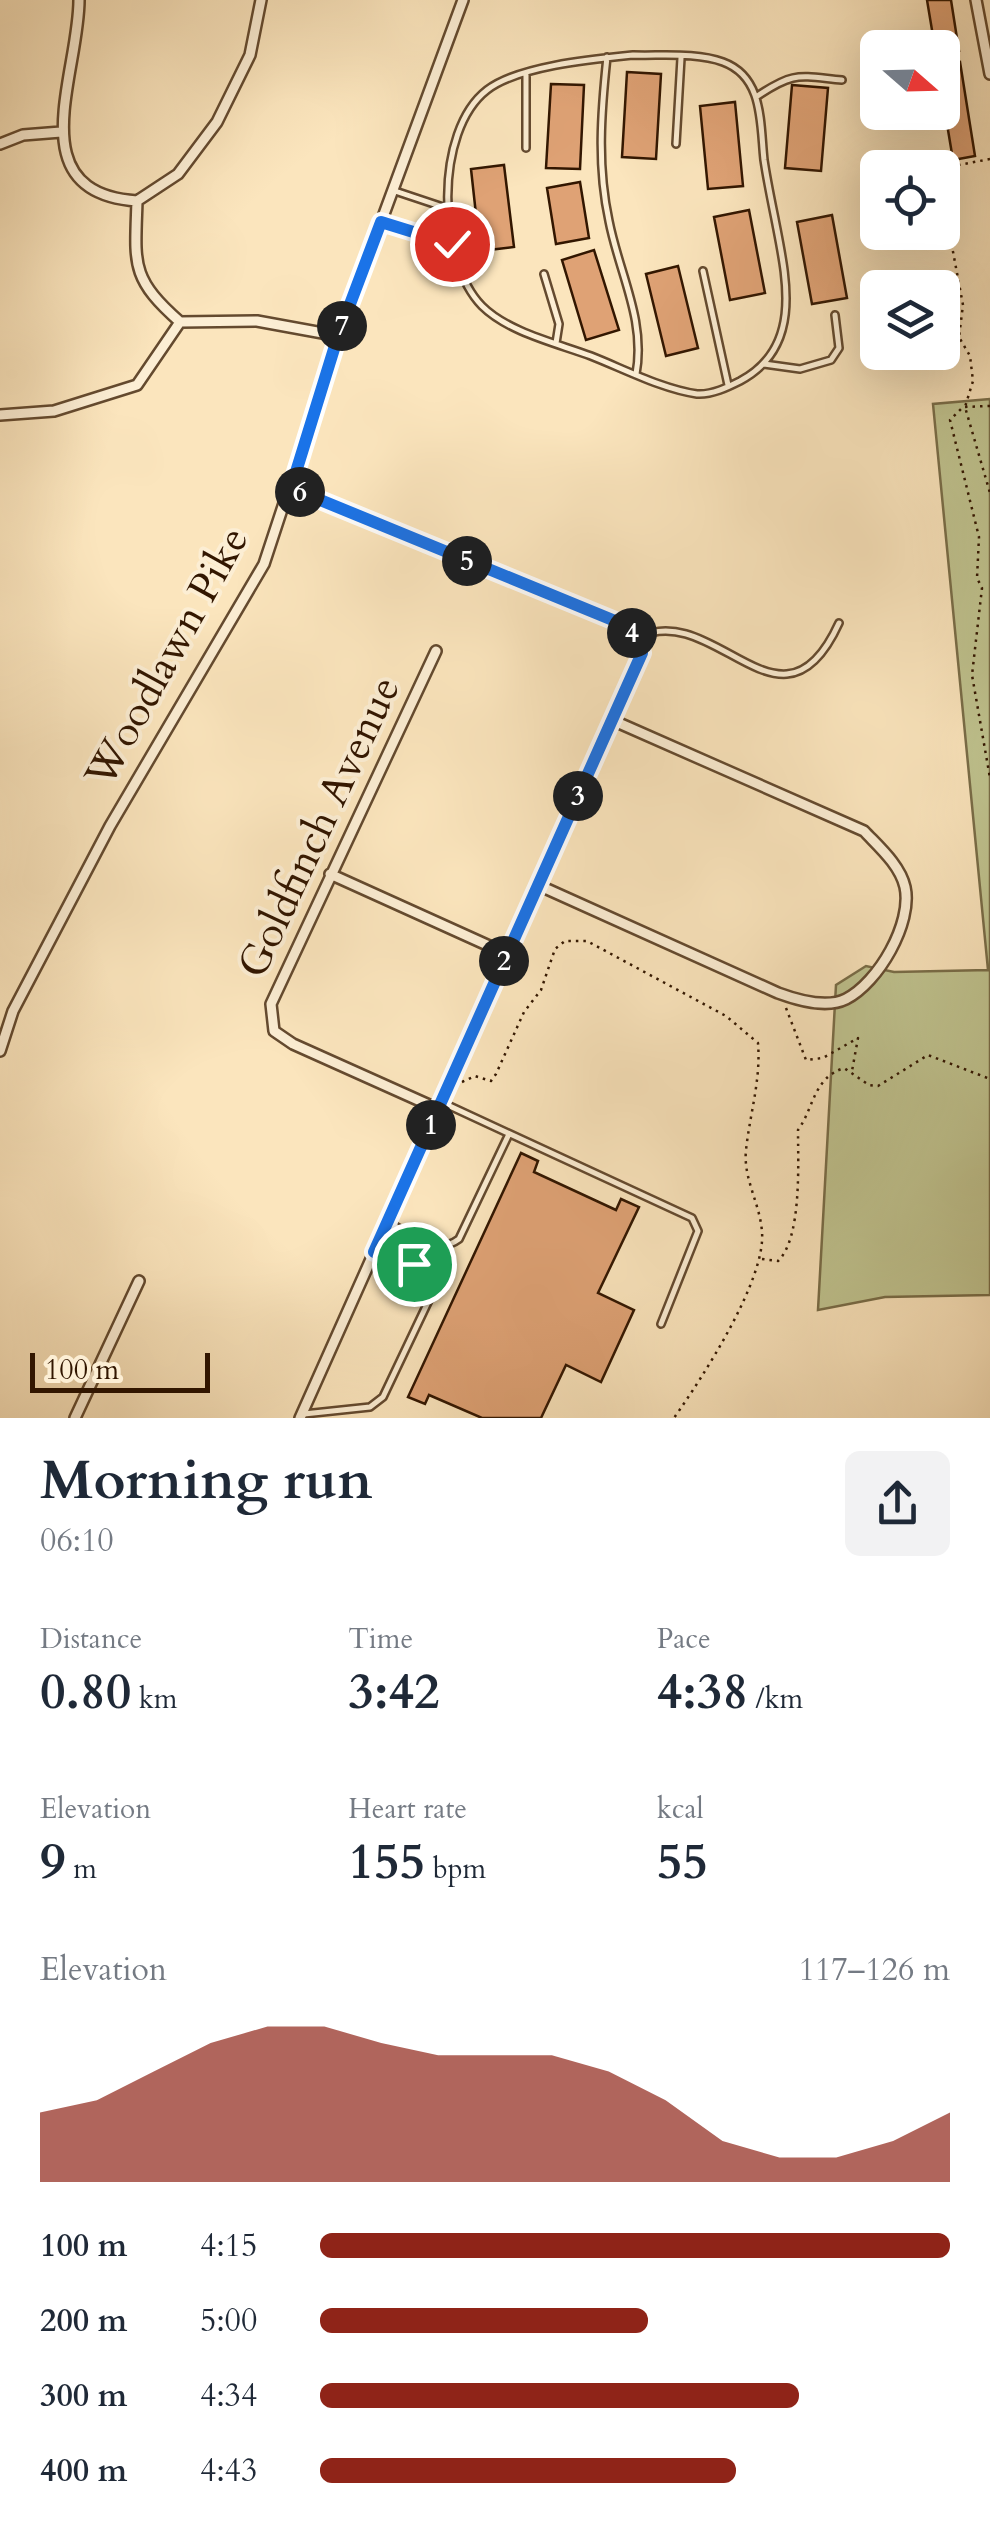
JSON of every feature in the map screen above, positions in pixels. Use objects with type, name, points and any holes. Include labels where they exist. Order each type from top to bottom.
[{"type":"street","points":[[79,0],[61,132],[68,164],[84,186],[112,199],[137,201],[178,174],[217,122],[250,55],[261,0]]},
{"type":"street","name":"Woodlawn Pike","points":[[0,1051],[13,1011],[110,826],[264,564],[338,336],[463,0]]},
{"type":"street","points":[[976,0],[990,74]]},
{"type":"street","points":[[0,144],[23,134],[61,132]]},
{"type":"street","points":[[137,201],[136,266],[151,296],[180,322],[257,321],[338,336]]},
{"type":"street","points":[[0,415],[54,411],[136,384],[180,322]]},
{"type":"street","points":[[291,488],[620,623],[638,638],[642,653],[300,1416]]},
{"type":"street","name":"Goldfinch Avenue","points":[[436,651],[271,1004],[274,1032],[292,1044],[440,1106]]},
{"type":"street","points":[[538,885],[778,994],[806,1002],[845,999],[886,961],[900,927],[905,888],[890,858],[864,831],[612,720]]},
{"type":"street","points":[[330,874],[507,954]]},
{"type":"street","points":[[74,1418],[139,1281]]},
{"type":"lane","points":[[607,57],[600,165],[608,222],[638,328],[641,348],[636,374]]},
{"type":"lane","points":[[607,57],[681,58],[723,62],[738,70],[756,97],[788,286],[781,336],[764,364],[728,386],[697,394],[497,319],[469,290],[452,242],[449,209],[454,140],[467,112],[485,91],[526,74],[607,57]]},
{"type":"lane","points":[[676,144],[681,58]]},
{"type":"lane","points":[[526,74],[526,148]]},
{"type":"lane","points":[[756,97],[784,78],[794,76],[842,80]]},
{"type":"lane","points":[[392,190],[449,209]]},
{"type":"lane","points":[[381,222],[452,242]]},
{"type":"lane","points":[[703,271],[728,386]]},
{"type":"lane","points":[[544,274],[559,324],[556,343]]},
{"type":"lane","points":[[764,364],[800,369],[831,360],[839,348],[834,315]]},
{"type":"lane","points":[[638,638],[654,630],[692,635],[758,670],[790,674],[808,667],[826,651],[839,623]]},
{"type":"lane","points":[[440,1106],[692,1218],[698,1231],[661,1324]]},
{"type":"lane","points":[[388,1222],[434,1247],[448,1247],[459,1239],[509,1134]]},
{"type":"lane","points":[[300,1416],[370,1407],[382,1397],[430,1298],[434,1286],[426,1267],[374,1252]]},
{"type":"path","points":[[990,159],[948,168],[945,176],[947,227],[963,305],[958,337],[971,360],[973,382],[965,407],[990,493]]},
{"type":"path","points":[[990,406],[965,407],[950,420],[980,536],[977,578],[982,588],[972,675],[990,778]]},
{"type":"path","points":[[452,1078],[460,1082],[475,1076],[491,1081],[524,1012],[541,990],[555,949],[565,940],[587,941],[726,1016],[758,1043],[758,1081],[746,1171],[762,1233],[761,1258],[718,1348],[674,1418]]},
{"type":"path","points":[[778,994],[791,1016],[806,1060],[823,1058],[858,1038],[852,1072]]},
{"type":"path","points":[[761,1258],[778,1261],[783,1257],[794,1230],[798,1130],[806,1119],[812,1097],[834,1071],[844,1068],[869,1085],[878,1086],[899,1076],[911,1062],[928,1055],[990,1079]]},
{"type":"green space","points":[[990,399],[990,1295],[885,1297],[818,1310],[836,985],[866,966],[894,972],[988,970],[933,404]]},
{"type":"building","points":[[927,0],[951,0],[956,30],[932,30]]},
{"type":"building","points":[[960,62],[975,156],[960,159],[960,150],[951,150],[948,130],[960,130]]},
{"type":"building","points":[[627,72],[661,74],[656,159],[622,157]]},
{"type":"building","points":[[551,84],[584,85],[580,169],[546,168]]},
{"type":"building","points":[[792,85],[828,88],[821,171],[785,168]]},
{"type":"building","points":[[735,102],[743,186],[708,189],[700,106]]},
{"type":"building","points":[[504,165],[514,247],[480,251],[471,169]]},
{"type":"building","points":[[580,182],[589,238],[556,244],[547,188]]},
{"type":"building","points":[[749,210],[765,293],[730,300],[714,217]]},
{"type":"building","points":[[832,215],[847,298],[812,304],[797,222]]},
{"type":"building","points":[[594,250],[619,330],[586,340],[562,260]]},
{"type":"building","points":[[678,266],[698,348],[666,356],[646,274]]},
{"type":"building","points":[[521,1153],[538,1161],[534,1172],[616,1210],[621,1199],[639,1207],[598,1293],[634,1310],[601,1382],[566,1365],[541,1418],[482,1418],[429,1395],[425,1404],[408,1397]]},
{"type":"route","points":[[414,1264],[374,1252],[642,653],[638,638],[620,623],[291,488],[338,336],[381,222],[452,244]]}]
